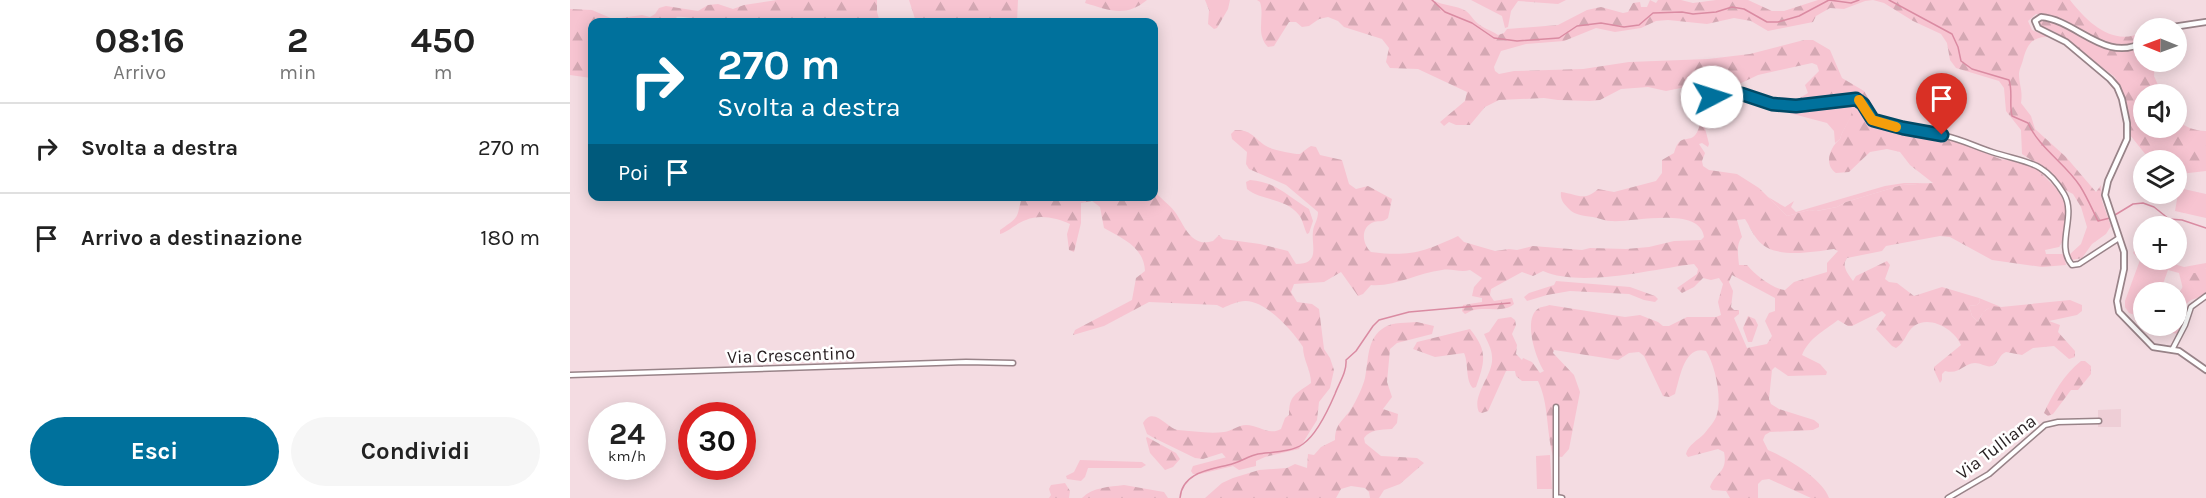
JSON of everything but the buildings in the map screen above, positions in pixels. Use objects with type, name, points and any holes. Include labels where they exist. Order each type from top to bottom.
[{"type":"street","points":[[2133,46],[2113,48],[2101,45],[2056,20],[2040,17],[2035,21],[2038,28],[2066,42],[2110,79],[2121,94],[2127,134],[2124,148],[2106,186],[2105,197],[2119,238],[2124,264],[2117,298],[2118,311],[2153,347],[2185,354],[2206,370]]},
{"type":"street","points":[[2187,25],[2206,22]]},
{"type":"street","points":[[1706,121],[1707,102],[1712,97],[1721,95],[1746,95],[1784,106],[1817,105],[1856,99],[1863,104],[1870,118],[1877,122],[1955,138],[1993,153],[2032,163],[2043,170],[2056,183],[2068,202],[2066,246],[2068,260],[2073,265],[2079,264],[2119,238]]},
{"type":"street","points":[[2172,350],[2191,307],[2205,297]]},
{"type":"street","name":"Via Crescentino","points":[[570,375],[966,362],[1013,363]]},
{"type":"street","points":[[1556,407],[1556,496],[1562,498]]},
{"type":"street","name":"Via Tulliana","points":[[1948,498],[1986,476],[2045,425],[2058,422],[2099,421]]},
{"type":"shaded area","points":[[2121,409],[2121,427],[2098,427],[2098,410]]},
{"type":"green space","points":[[777,0],[877,0],[879,18],[620,18],[642,15],[650,17],[659,8],[666,6],[698,11],[708,5],[718,4],[733,9]]},
{"type":"green space","points":[[909,0],[1018,0],[1017,18],[915,18]]},
{"type":"green space","points":[[1086,0],[1147,0],[1131,9],[1117,11],[1085,3]]},
{"type":"green space","points":[[1205,0],[1230,0],[1228,9],[1217,28],[1214,29],[1208,24],[1209,10]]},
{"type":"green space","points":[[1257,0],[1433,0],[1466,11],[1478,24],[1498,35],[1507,29],[1558,25],[1587,10],[1601,7],[1623,13],[1628,12],[1633,3],[1640,2],[1641,7],[1647,7],[1650,0],[1656,3],[1658,0],[1681,0],[1693,3],[1748,0],[1772,11],[1784,11],[1818,0],[1873,0],[1844,9],[1830,8],[1816,16],[1813,22],[1768,31],[1751,21],[1734,18],[1707,24],[1656,21],[1641,28],[1615,32],[1596,28],[1564,41],[1526,44],[1501,51],[1494,67],[1499,74],[1514,71],[1583,69],[1629,62],[1708,59],[1750,54],[1804,40],[1813,40],[1830,50],[1842,78],[1864,91],[1873,106],[1874,118],[1860,99],[1850,96],[1813,104],[1780,103],[1782,97],[1798,99],[1808,93],[1805,85],[1819,71],[1817,65],[1812,63],[1758,75],[1735,86],[1686,87],[1666,91],[1648,87],[1621,89],[1600,100],[1590,101],[1544,98],[1499,100],[1485,107],[1470,125],[1456,125],[1449,122],[1444,126],[1440,122],[1465,101],[1467,92],[1418,69],[1390,68],[1386,62],[1389,48],[1382,39],[1344,27],[1338,21],[1328,17],[1302,27],[1296,22],[1289,22],[1274,46],[1268,47],[1262,37],[1261,8]]},
{"type":"green space","points":[[1471,0],[1566,0],[1558,4],[1518,1],[1511,11],[1508,27],[1505,28],[1502,16]]},
{"type":"green space","points":[[1873,0],[2070,0],[2085,17],[2102,30],[2121,37],[2133,36],[2133,44],[2127,47],[2114,46],[2054,18],[2036,14],[2028,21],[2032,30],[2049,37],[2034,40],[2026,50],[2019,72],[2021,103],[2031,116],[2035,129],[2066,157],[2096,192],[2101,185],[2102,201],[2111,226],[2106,234],[2092,244],[2082,258],[2072,260],[2069,255],[2081,244],[2087,227],[2081,207],[2073,194],[2063,189],[2050,172],[2022,154],[2021,130],[2006,111],[2004,88],[1999,81],[1956,68],[1950,60],[1947,43],[1941,34],[1913,21],[1884,3]]},
{"type":"green space","points":[[570,9],[592,10],[611,18],[588,18],[588,78],[570,75]]},
{"type":"green space","points":[[2044,19],[2056,24],[2104,48],[2117,50],[2133,48],[2133,72],[2154,72],[2158,84],[2133,84],[2133,138],[2187,138],[2187,127],[2206,131],[2206,171],[2187,173],[2187,150],[2142,150],[2130,135],[2128,112],[2115,77],[2055,32],[2041,26],[2039,20]]},
{"type":"green space","points":[[1736,95],[1769,104],[1801,107],[1851,101],[1853,111],[1840,139],[1835,143],[1834,131],[1827,123],[1737,97],[1714,100],[1709,106],[1710,111],[1707,116],[1706,107],[1714,98]]},
{"type":"green space","points":[[1851,101],[1856,101],[1871,123],[1956,141],[2000,159],[2019,162],[2037,169],[2057,189],[2066,205],[2068,215],[2065,237],[2059,247],[2045,250],[2046,254],[2064,254],[2066,265],[2042,267],[1992,260],[1950,237],[1940,236],[1886,246],[1882,251],[1847,258],[1845,267],[1853,281],[1856,276],[1887,261],[1890,265],[1885,279],[1897,283],[1914,296],[1942,287],[1979,298],[1980,302],[1977,305],[1969,306],[1972,316],[1978,322],[1983,312],[1992,306],[2070,300],[2082,305],[2082,311],[2077,315],[2049,321],[2060,325],[2058,332],[2075,351],[2075,357],[2069,359],[2054,346],[2033,348],[2022,355],[2006,352],[1992,366],[1975,363],[1954,372],[1945,371],[1940,383],[1934,367],[1961,345],[1953,334],[1941,325],[1927,322],[1914,326],[1896,348],[1876,329],[1886,315],[1882,311],[1852,326],[1838,320],[1822,331],[1802,355],[1820,364],[1827,372],[1826,375],[1788,376],[1775,367],[1772,370],[1769,399],[1771,404],[1779,409],[1814,420],[1819,427],[1813,430],[1770,432],[1763,440],[1768,450],[1785,458],[1820,484],[1829,498],[1811,498],[1769,479],[1762,480],[1758,484],[1758,498],[1730,498],[1726,491],[1712,490],[1710,487],[1712,482],[1723,468],[1724,452],[1718,449],[1688,457],[1686,454],[1691,445],[1710,427],[1717,414],[1719,399],[1717,381],[1706,351],[1699,350],[1688,358],[1681,372],[1675,394],[1669,397],[1663,396],[1644,356],[1639,352],[1629,353],[1618,360],[1554,350],[1553,353],[1574,375],[1580,392],[1569,449],[1562,457],[1553,456],[1544,399],[1538,381],[1522,381],[1516,376],[1515,371],[1506,371],[1488,411],[1479,412],[1478,399],[1492,364],[1491,351],[1484,334],[1489,332],[1498,319],[1511,317],[1515,320],[1516,325],[1512,334],[1517,345],[1516,354],[1522,360],[1523,358],[1532,362],[1540,373],[1544,371],[1534,348],[1531,320],[1534,313],[1541,307],[1549,305],[1625,317],[1640,315],[1663,326],[1669,326],[1687,317],[1721,315],[1718,302],[1723,284],[1719,278],[1711,280],[1703,278],[1694,287],[1682,293],[1677,288],[1697,274],[1698,269],[1694,264],[1597,278],[1559,276],[1543,271],[1533,276],[1522,272],[1491,289],[1490,295],[1494,301],[1512,298],[1514,304],[1510,307],[1472,310],[1465,314],[1462,311],[1463,305],[1482,302],[1482,298],[1472,296],[1474,287],[1482,278],[1470,270],[1442,270],[1389,284],[1371,285],[1358,296],[1341,272],[1324,282],[1294,284],[1291,292],[1297,302],[1312,304],[1319,309],[1324,349],[1334,370],[1330,388],[1319,402],[1317,420],[1299,449],[1265,457],[1256,461],[1256,466],[1239,470],[1222,453],[1203,459],[1195,458],[1154,438],[1147,434],[1143,423],[1152,416],[1174,429],[1207,433],[1218,433],[1246,425],[1268,431],[1281,429],[1285,418],[1289,415],[1292,399],[1311,383],[1303,347],[1286,325],[1270,311],[1253,302],[1245,301],[1223,308],[1217,305],[1149,302],[1104,326],[1073,335],[1075,330],[1132,300],[1136,278],[1145,271],[1144,263],[1137,250],[1104,228],[1100,207],[1092,201],[1158,201],[1158,195],[1173,209],[1194,239],[1205,242],[1213,241],[1219,235],[1223,239],[1260,244],[1288,251],[1296,264],[1304,263],[1312,258],[1313,231],[1318,212],[1286,185],[1249,169],[1246,164],[1247,152],[1232,139],[1231,134],[1235,130],[1246,131],[1270,148],[1289,153],[1300,154],[1311,146],[1316,147],[1320,155],[1342,160],[1349,184],[1356,189],[1368,186],[1392,199],[1388,218],[1369,224],[1366,228],[1364,240],[1371,252],[1396,254],[1416,252],[1458,236],[1464,242],[1495,251],[1517,250],[1533,246],[1582,250],[1590,248],[1626,249],[1649,247],[1674,241],[1701,240],[1704,237],[1700,227],[1691,221],[1678,218],[1607,221],[1574,213],[1563,203],[1561,192],[1584,196],[1598,189],[1614,192],[1656,181],[1662,173],[1662,160],[1674,153],[1680,141],[1694,136],[1700,124],[1704,124],[1709,144],[1708,147],[1702,143],[1699,144],[1705,153],[1703,166],[1709,170],[1737,174],[1759,188],[1787,216],[1809,210],[1817,211],[1837,207],[1846,202],[1902,185],[1933,183],[1910,165],[1900,152],[1887,149],[1870,152],[1849,172],[1836,173],[1832,170],[1829,156],[1840,139],[1852,111]],"holes":[[[1745,219],[1764,246],[1772,250],[1793,253],[1834,249],[1838,251],[1827,263],[1827,272],[1794,282],[1785,290],[1780,289],[1764,281],[1747,265],[1739,265],[1738,246],[1742,237],[1737,220]],[[1732,275],[1775,298],[1775,311],[1769,313],[1765,321],[1772,336],[1767,344],[1747,348],[1734,318],[1739,314],[1739,310],[1731,307],[1733,291],[1729,282]]]},
{"type":"green space","points":[[1250,180],[1275,187],[1309,209],[1313,221],[1309,233],[1307,234],[1294,209],[1247,189],[1246,182]]},
{"type":"green space","points":[[1904,183],[1933,183],[1902,185],[1846,202],[1837,207],[1809,210],[1787,216],[1768,197],[1785,207],[1794,201],[1791,207],[1796,212],[1885,186]]},
{"type":"green space","points":[[2187,190],[2206,194],[2206,218],[2175,211],[2176,204],[2187,204]]},
{"type":"green space","points":[[1021,201],[1092,201],[1081,203],[1081,223],[1074,252],[1069,250],[1067,234],[1070,224],[1054,219],[1031,218],[1000,234],[1000,230],[1017,216]]},
{"type":"green space","points":[[2206,263],[2206,269],[2203,267],[2197,274],[2189,277],[2186,282],[2181,282],[2179,273],[2168,270],[2187,270],[2187,266]]},
{"type":"green space","points":[[2203,266],[2206,269],[2206,294],[2187,303],[2186,282],[2192,273],[2197,273],[2197,267]]},
{"type":"green space","points":[[2136,270],[2168,270],[2164,282],[2133,282],[2133,314],[2125,307]]},
{"type":"green space","points":[[1556,281],[1630,287],[1658,299],[1655,302],[1629,294],[1570,291],[1527,301],[1524,297],[1529,293],[1554,285]]},
{"type":"green space","points":[[1979,298],[2001,307],[1986,310],[1978,322],[1972,316],[1969,306],[1977,305],[1980,302]]},
{"type":"green space","points":[[1748,316],[1755,319],[1758,325],[1752,342],[1748,342],[1743,328]]},
{"type":"green space","points":[[1417,322],[1434,326],[1432,334],[1397,343],[1390,349],[1387,382],[1392,397],[1383,409],[1398,414],[1397,423],[1392,429],[1373,431],[1364,438],[1365,443],[1381,456],[1417,458],[1424,463],[1400,484],[1384,490],[1379,498],[1370,498],[1365,488],[1351,486],[1341,489],[1336,498],[1205,498],[1222,483],[1259,470],[1287,468],[1295,464],[1307,468],[1308,454],[1314,455],[1321,447],[1335,440],[1339,424],[1356,401],[1364,381],[1369,350],[1374,337],[1388,325]]},
{"type":"green space","points":[[1470,329],[1480,344],[1483,356],[1476,387],[1473,388],[1469,381],[1464,353],[1435,357],[1413,349],[1417,342]]},
{"type":"green space","points":[[2081,361],[2091,366],[2091,374],[2078,390],[2071,390],[2053,414],[2048,416],[2044,413],[2055,392],[2064,378]]},
{"type":"green space","points":[[1147,437],[1176,453],[1180,459],[1173,467],[1165,470],[1150,453]]},
{"type":"green space","points":[[1550,455],[1552,489],[1537,489],[1536,456]]},
{"type":"green space","points":[[1227,457],[1233,466],[1200,474],[1193,474],[1191,471],[1193,466]]},
{"type":"green space","points":[[1080,460],[1142,462],[1146,465],[1141,468],[1088,468],[1081,481],[1067,479],[1066,476],[1074,472]]},
{"type":"green space","points":[[1065,483],[1070,491],[1069,498],[1049,498],[1051,485]]},
{"type":"green space","points":[[1124,485],[1164,492],[1168,498],[1082,498],[1096,490]]},
{"type":"waterway","points":[[1432,0],[1445,12],[1472,23],[1494,38],[1517,41],[1559,38],[1577,26],[1601,23],[1624,27],[1639,25],[1653,13],[1693,14],[1716,12],[1732,7],[1744,9],[1767,22],[1778,22],[1799,16],[1829,0],[1851,3],[1859,0]]},
{"type":"waterway","points":[[1889,0],[1952,34],[1961,61],[1972,69],[2009,80],[2012,116],[2028,123],[2039,140],[2074,178],[2085,194],[2098,221],[2110,218],[2133,204],[2143,203],[2154,207],[2169,219],[2182,220],[2206,228]]},
{"type":"waterway","points":[[1180,498],[1186,483],[1197,474],[1254,455],[1293,449],[1308,440],[1329,406],[1344,373],[1346,360],[1356,351],[1379,320],[1409,312],[1510,303]]},
{"type":"slow traffic","points":[[1859,100],[1872,120],[1896,127]]},
{"type":"route","points":[[1712,97],[1742,94],[1784,106],[1817,105],[1849,98],[1856,99],[1860,100],[1873,120],[1942,135]]}]
